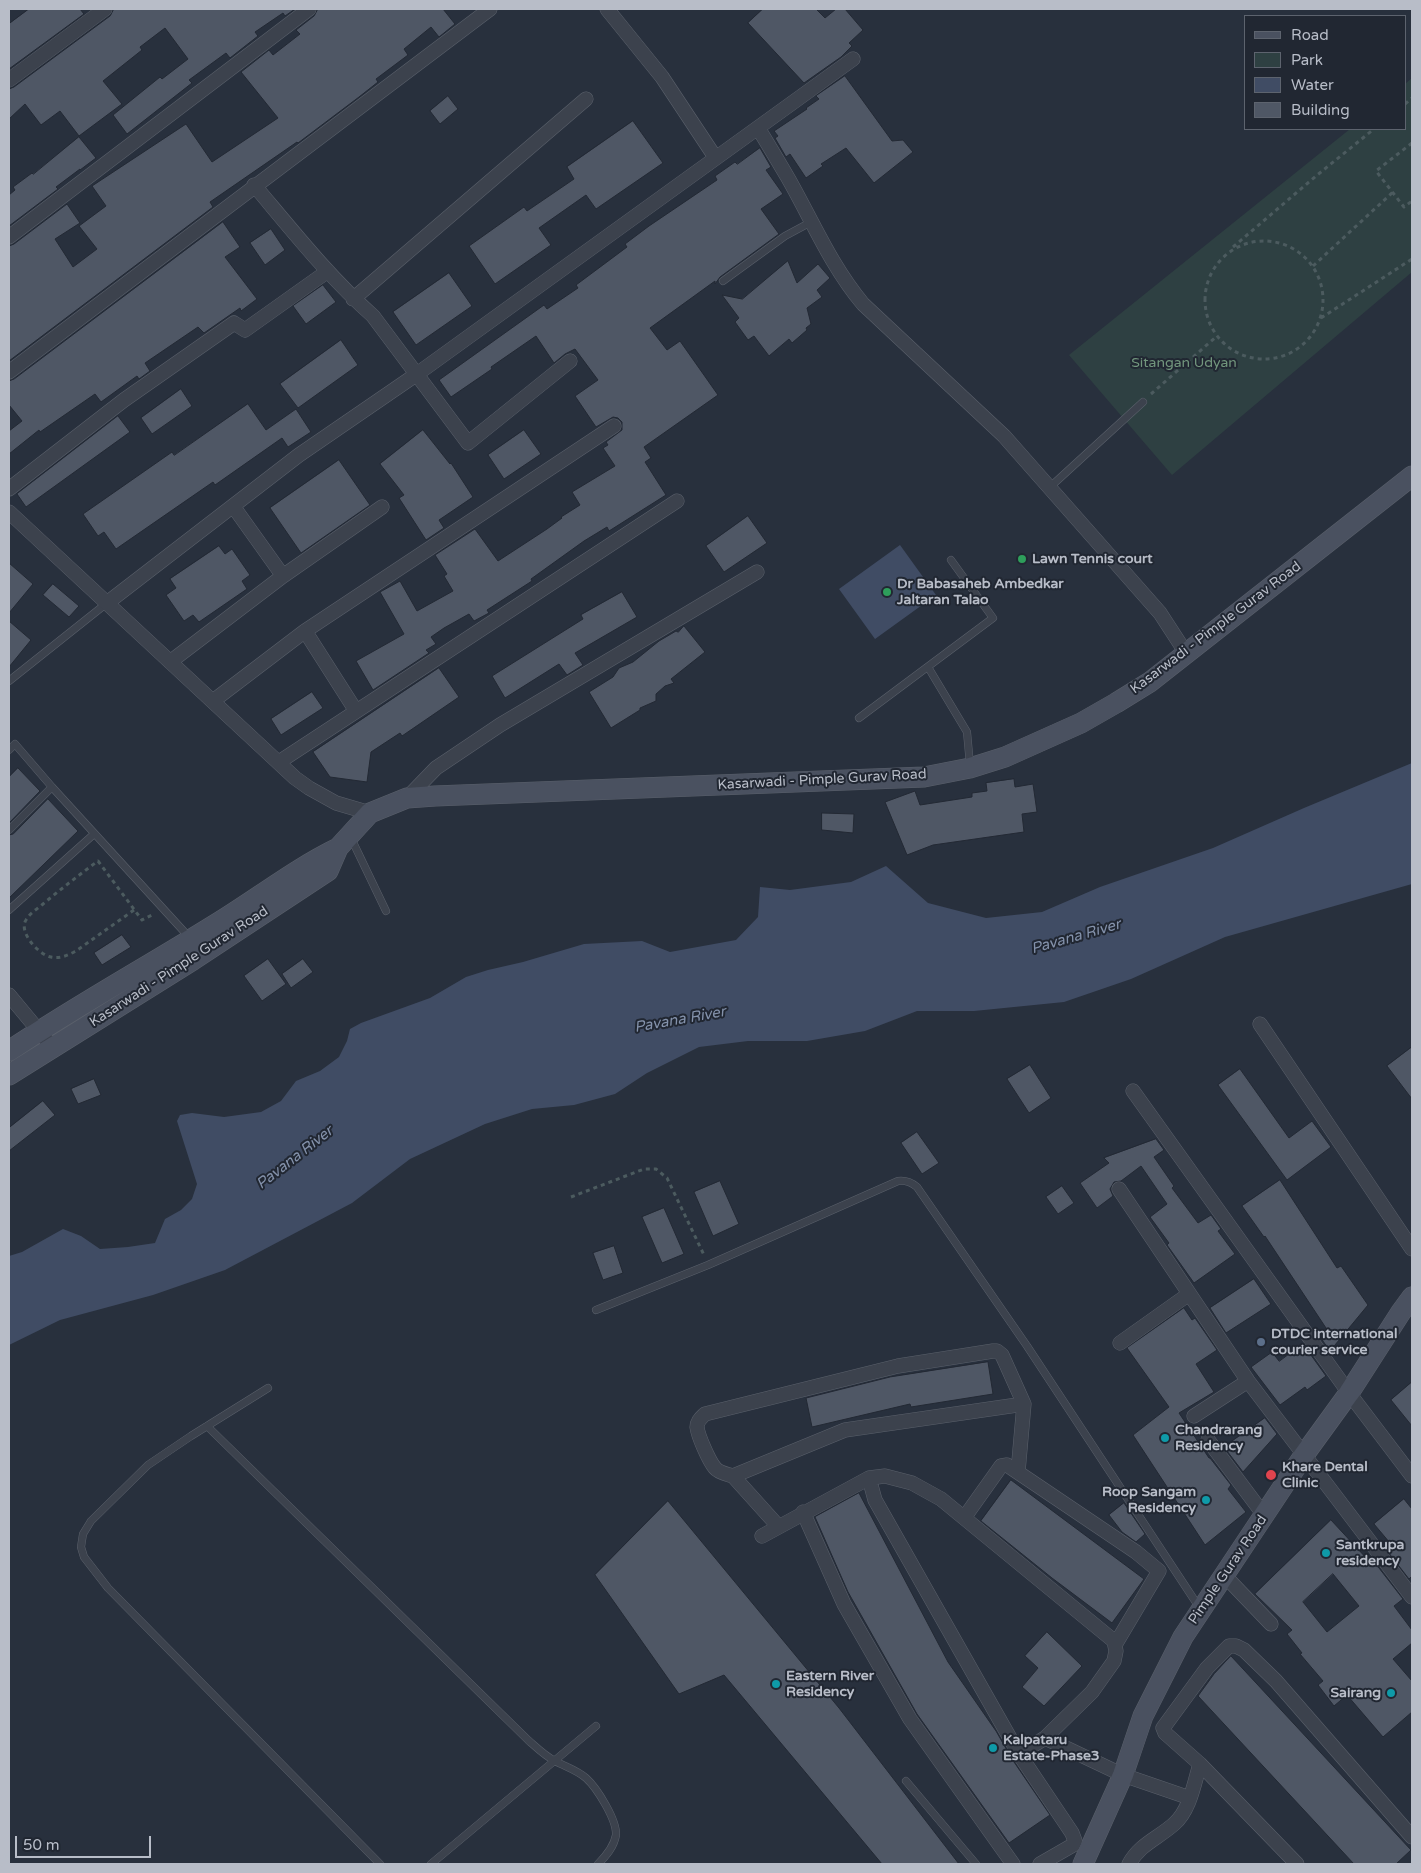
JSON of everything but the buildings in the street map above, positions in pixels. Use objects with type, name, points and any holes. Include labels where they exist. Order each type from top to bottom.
[{"type":"street","points":[[9,80],[106,9]]},
{"type":"street","points":[[9,237],[309,9]]},
{"type":"street","points":[[9,372],[254,185],[490,9]]},
{"type":"street","points":[[607,9],[662,77],[716,157]]},
{"type":"street","points":[[107,603],[298,455],[417,374],[853,59]]},
{"type":"street","points":[[353,298],[586,99]]},
{"type":"street","points":[[758,128],[789,178],[811,222],[847,284],[863,304],[1004,436],[1160,613],[1186,653]]},
{"type":"street","points":[[254,185],[328,271],[372,316],[468,443],[570,361]]},
{"type":"street","points":[[9,489],[124,400],[234,322],[245,330],[328,271]]},
{"type":"street","points":[[213,701],[305,631],[614,426]]},
{"type":"street","name":"Kasarwadi - Pimple Gurav Road","points":[[9,1075],[194,960],[328,871],[344,842],[370,813],[407,798],[435,796],[924,777],[970,768],[1005,757],[1081,723],[1150,682],[1412,476]]},
{"type":"street","points":[[279,762],[677,501]]},
{"type":"street","points":[[233,506],[283,576]]},
{"type":"street","points":[[170,662],[283,576],[382,507]]},
{"type":"street","points":[[9,512],[309,788],[336,803],[370,813]]},
{"type":"street","points":[[407,798],[436,768],[500,725],[757,572]]},
{"type":"street","points":[[305,631],[356,711]]},
{"type":"street","name":"Kasarwadi - Pimple Gurav Road","points":[[9,1051],[344,842]]},
{"type":"street","points":[[9,996],[53,1048]]},
{"type":"street","points":[[1260,1024],[1412,1249]]},
{"type":"street","points":[[1133,1091],[1349,1393],[1412,1476]]},
{"type":"street","points":[[1119,1190],[1248,1380],[1412,1597]]},
{"type":"street","points":[[1120,1343],[1189,1294]]},
{"type":"street","name":"Pimple Gurav Road","points":[[1084,1864],[1123,1775],[1143,1716],[1183,1637],[1412,1298]]},
{"type":"street","points":[[778,1526],[733,1476],[715,1468],[700,1439],[697,1427],[699,1419],[705,1414],[898,1366],[997,1351],[1002,1355],[1024,1404],[1018,1472]]},
{"type":"street","points":[[1194,1416],[1248,1380]]},
{"type":"street","points":[[733,1476],[845,1430],[1024,1404]]},
{"type":"street","points":[[1208,1440],[1264,1515]]},
{"type":"street","points":[[964,1518],[1001,1466],[1007,1465],[1136,1552],[1159,1571],[1115,1645]]},
{"type":"street","points":[[762,1536],[869,1478],[885,1476],[912,1484],[941,1499],[1114,1640],[1114,1661],[1092,1692],[1045,1738],[1019,1754]]},
{"type":"street","points":[[869,1478],[875,1500],[1019,1754],[1072,1833],[1075,1841],[1073,1845],[1040,1864]]},
{"type":"street","points":[[804,1512],[844,1604],[910,1719],[1013,1864]]},
{"type":"street","points":[[1224,1575],[1271,1624]]},
{"type":"street","points":[[1297,1864],[1163,1728],[1207,1668],[1229,1646],[1236,1646],[1244,1650],[1276,1681],[1412,1837]]},
{"type":"street","points":[[1045,1738],[1123,1775],[1190,1798]]},
{"type":"street","points":[[1128,1864],[1136,1852],[1175,1823],[1183,1814],[1200,1764]]},
{"type":"lane","points":[[723,281],[785,236],[811,222]]},
{"type":"lane","points":[[1050,488],[1143,402]]},
{"type":"lane","points":[[859,718],[993,618],[952,560]]},
{"type":"lane","points":[[9,681],[107,603]]},
{"type":"lane","points":[[928,667],[967,732],[970,768]]},
{"type":"lane","points":[[9,750],[15,744],[94,834],[191,939]]},
{"type":"lane","points":[[9,830],[52,787]]},
{"type":"lane","points":[[9,910],[94,834]]},
{"type":"lane","points":[[344,842],[386,911]]},
{"type":"lane","points":[[596,1310],[708,1265],[898,1181],[905,1180],[912,1183],[917,1187],[1028,1346],[1201,1610]]},
{"type":"lane","points":[[268,1388],[148,1465],[91,1521],[83,1534],[81,1547],[84,1557],[108,1588],[380,1864]]},
{"type":"lane","points":[[207,1426],[528,1740],[554,1761],[587,1779],[605,1804],[614,1823],[616,1835],[610,1852],[598,1864]]},
{"type":"lane","points":[[431,1864],[596,1726]]},
{"type":"lane","points":[[906,1781],[976,1864]]},
{"type":"path","points":[[1228,252],[1245,243],[1264,240],[1282,243],[1299,252],[1313,266],[1322,285],[1324,305],[1318,325],[1307,342],[1291,354],[1271,359],[1251,358],[1232,350],[1217,336],[1208,320],[1204,301],[1206,282],[1215,265],[1228,252],[1373,130]]},
{"type":"path","points":[[1412,143],[1376,171],[1404,207],[1412,201]]},
{"type":"path","points":[[1313,266],[1393,192]]},
{"type":"path","points":[[1320,318],[1412,259]]},
{"type":"path","points":[[1143,402],[1217,336]]},
{"type":"path","points":[[134,910],[76,950],[58,958],[42,954],[24,930],[24,923],[30,914],[98,861],[142,920],[164,910]]},
{"type":"path","points":[[571,1197],[644,1169],[656,1169],[667,1178],[708,1265]]},
{"type":"green space","name":"Sitangan Udyan","points":[[1412,78],[1412,272],[1172,475],[1069,355],[1349,130],[1406,130],[1406,83]]},
{"type":"water","name":"Dr Babasaheb Ambedkar Jaltaran Talao","points":[[900,545],[936,595],[875,639],[839,589]]},
{"type":"water","name":"Pavana River","points":[[1412,763],[1412,884],[1225,937],[1131,979],[1064,1002],[974,1011],[917,1011],[865,1031],[807,1041],[748,1041],[699,1047],[647,1073],[615,1094],[574,1105],[532,1109],[485,1124],[410,1159],[352,1203],[225,1270],[153,1295],[60,1320],[9,1345],[9,1256],[22,1252],[63,1229],[81,1236],[100,1249],[155,1243],[165,1219],[181,1210],[192,1199],[197,1184],[177,1121],[180,1115],[192,1113],[224,1117],[261,1112],[281,1101],[296,1081],[320,1071],[339,1057],[347,1041],[350,1029],[361,1023],[430,998],[466,977],[584,944],[642,941],[670,952],[736,940],[758,917],[760,887],[790,890],[851,882],[886,866],[928,903],[986,918],[1042,912],[1100,887],[1213,848]]},
{"type":"place","name":"Lawn Tennis court","points":[[1022,559]]},
{"type":"place","name":"Dr Babasaheb Ambedkar Jaltaran Talao","points":[[887,592]]},
{"type":"place","name":"DTDC international courier service","points":[[1261,1342]]},
{"type":"place","name":"Chandrarang Residency","points":[[1165,1438]]},
{"type":"place","name":"Khare Dental Clinic","points":[[1271,1475]]},
{"type":"place","name":"Roop Sangam Residency","points":[[1206,1500]]},
{"type":"place","name":"Santkrupa residency","points":[[1326,1553]]},
{"type":"place","name":"Eastern River Residency","points":[[776,1684]]},
{"type":"place","name":"Sairang","points":[[1391,1693]]},
{"type":"place","name":"Kalpataru Estate-Phase3","points":[[993,1748]]}]
